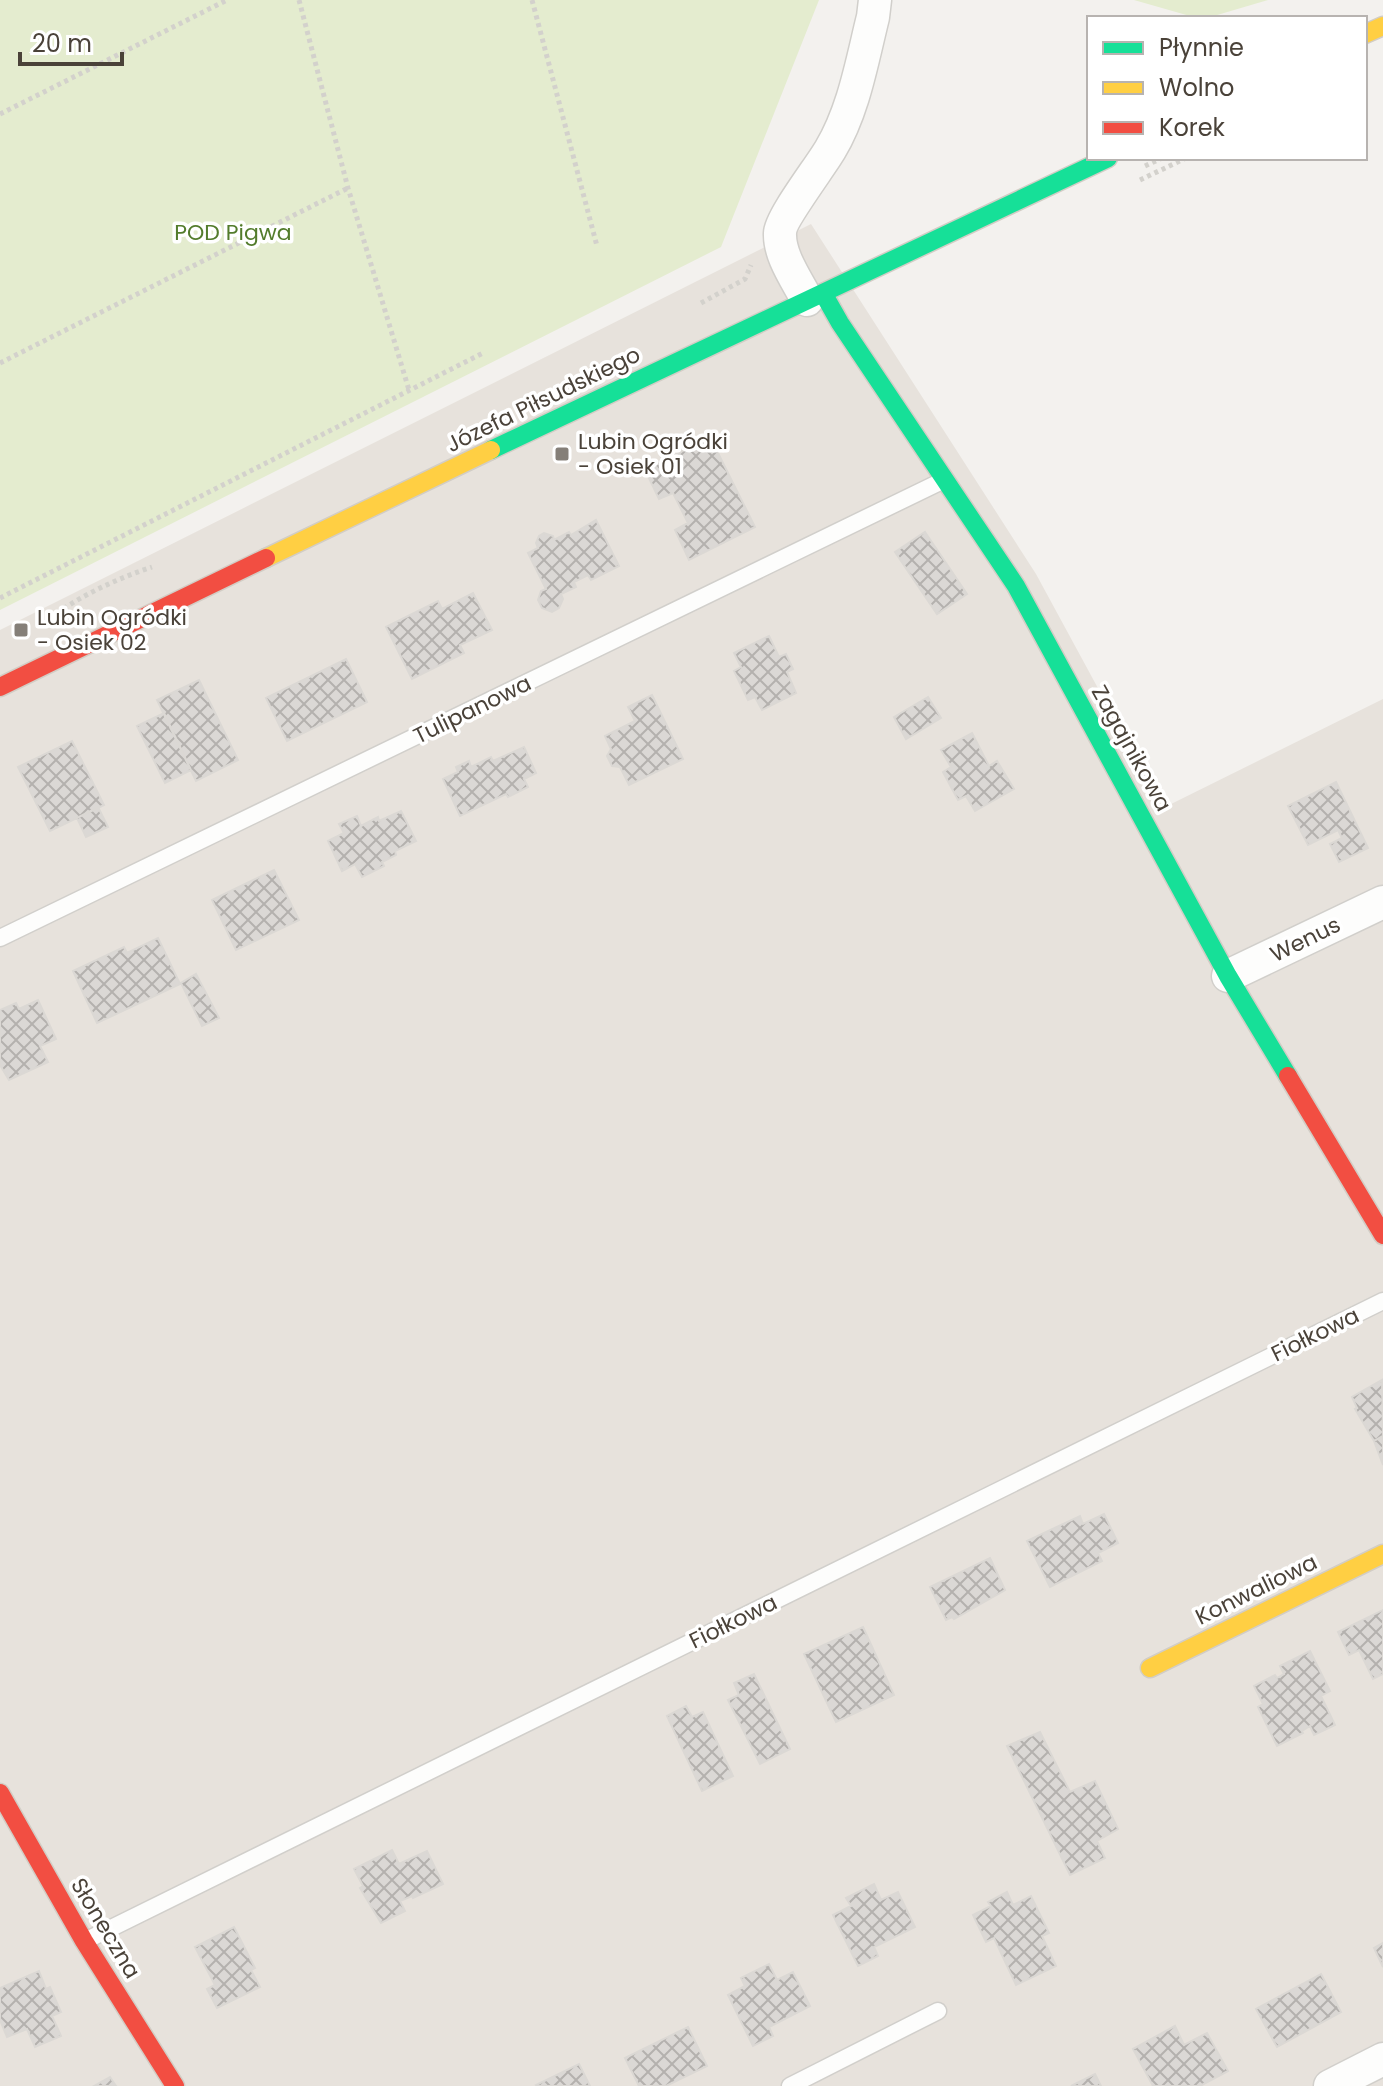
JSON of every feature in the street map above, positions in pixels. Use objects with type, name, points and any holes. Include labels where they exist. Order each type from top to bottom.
[{"type":"street","points":[[815,297],[782,250],[780,228],[843,127],[875,0]]},
{"type":"street","name":"Józefa Piłsudskiego","points":[[0,687],[610,392],[1104,160]]},
{"type":"street","name":"Zagajnikowa","points":[[815,297],[1016,586],[1228,976],[1383,1235]]},
{"type":"street","name":"Wenus","points":[[1228,976],[1383,902]]},
{"type":"street","name":"Konwaliowa","points":[[1150,1668],[1383,1554]]},
{"type":"street","name":"Słoneczna","points":[[0,1793],[84,1941],[175,2086]]},
{"type":"street","points":[[1330,2086],[1383,2059]]},
{"type":"lane","name":"Tulipanowa","points":[[0,938],[944,480]]},
{"type":"lane","name":"Fiołkowa","points":[[84,1941],[1383,1301]]},
{"type":"lane","points":[[790,2086],[938,2011]]},
{"type":"path","points":[[0,114],[227,0]]},
{"type":"path","points":[[299,0],[348,188],[409,390]]},
{"type":"path","points":[[532,0],[597,246]]},
{"type":"path","points":[[0,363],[348,188]]},
{"type":"path","points":[[689,309],[745,279],[751,265],[782,250]]},
{"type":"path","points":[[0,598],[485,352]]},
{"type":"shaded area","points":[[811,224],[1036,574],[1163,808],[1383,699],[1383,2086],[0,2086],[0,630]]},
{"type":"green space","name":"POD Pigwa","points":[[0,0],[819,0],[721,247],[0,610]]},
{"type":"green space","points":[[1134,0],[1268,0],[1214,16],[1190,16]]},
{"type":"building","points":[[710,437],[755,527],[689,560],[675,530],[688,523],[673,493],[659,499],[645,470]]},
{"type":"building","points":[[596,520],[619,566],[591,580],[588,575],[574,582],[576,587],[561,594],[563,599],[559,608],[552,612],[542,608],[538,600],[541,591],[546,589],[528,553],[538,548],[536,543],[544,533],[553,536],[554,540],[569,532],[571,535]]},
{"type":"building","points":[[925,532],[967,594],[937,614],[895,552]]},
{"type":"building","points":[[473,593],[492,630],[460,645],[464,653],[412,679],[386,627],[438,601],[442,609]]},
{"type":"building","points":[[769,636],[779,657],[786,654],[793,669],[787,672],[796,693],[762,710],[755,697],[748,700],[734,671],[741,667],[734,653]]},
{"type":"building","points":[[346,659],[367,702],[287,741],[266,698]]},
{"type":"building","points":[[199,680],[238,760],[196,781],[157,700]]},
{"type":"building","points":[[652,695],[683,759],[629,785],[620,767],[612,766],[607,756],[611,749],[605,736],[635,721],[628,707]]},
{"type":"building","points":[[928,697],[941,718],[906,739],[894,717]]},
{"type":"building","points":[[164,713],[191,770],[165,783],[137,726]]},
{"type":"building","points":[[972,733],[989,766],[997,761],[1014,789],[975,811],[966,796],[958,800],[943,772],[951,767],[941,750]]},
{"type":"building","points":[[72,741],[104,805],[50,831],[18,767]]},
{"type":"building","points":[[524,747],[536,773],[524,779],[528,787],[460,816],[443,779],[458,772],[456,767],[469,761],[471,767]]},
{"type":"building","points":[[1336,782],[1368,848],[1339,862],[1330,844],[1342,838],[1338,830],[1308,845],[1288,806]]},
{"type":"building","points":[[98,807],[108,827],[86,837],[77,818]]},
{"type":"building","points":[[401,811],[416,841],[395,851],[396,855],[382,862],[384,866],[362,877],[355,864],[342,871],[328,841],[344,833],[339,824],[357,816],[361,826],[378,817],[379,821]]},
{"type":"building","points":[[274,870],[299,920],[236,950],[212,900]]},
{"type":"building","points":[[158,938],[180,984],[97,1023],[73,971],[124,947],[127,953]]},
{"type":"building","points":[[196,974],[219,1018],[202,1026],[181,983]]},
{"type":"building","points":[[38,1000],[56,1039],[40,1046],[48,1062],[9,1080],[0,1065],[0,1010],[16,1003],[19,1009]]},
{"type":"building","points":[[1382,1380],[1383,1436],[1374,1441],[1355,1409],[1352,1397]]},
{"type":"building","points":[[1383,1436],[1383,1465],[1374,1441]]},
{"type":"building","points":[[1104,1514],[1118,1543],[1098,1553],[1102,1561],[1050,1587],[1027,1541],[1080,1516],[1083,1524]]},
{"type":"building","points":[[990,1558],[1005,1590],[954,1619],[946,1620],[930,1587]]},
{"type":"building","points":[[1383,1610],[1383,1674],[1373,1679],[1359,1650],[1349,1655],[1338,1632]]},
{"type":"building","points":[[863,1627],[894,1695],[836,1722],[804,1654]]},
{"type":"building","points":[[1310,1651],[1330,1691],[1321,1696],[1335,1725],[1314,1735],[1310,1726],[1277,1746],[1258,1707],[1263,1704],[1254,1686],[1275,1675],[1277,1678],[1284,1674],[1280,1666]]},
{"type":"building","points":[[754,1674],[790,1749],[760,1764],[728,1700],[739,1695],[734,1683]]},
{"type":"building","points":[[686,1706],[692,1717],[703,1712],[733,1776],[702,1791],[667,1716]]},
{"type":"building","points":[[1040,1732],[1070,1792],[1095,1781],[1118,1829],[1097,1841],[1105,1858],[1070,1875],[1007,1746]]},
{"type":"building","points":[[392,1850],[399,1864],[427,1851],[443,1884],[400,1901],[405,1911],[381,1923],[360,1888],[363,1886],[354,1869]]},
{"type":"building","points":[[874,1884],[881,1900],[898,1892],[915,1927],[874,1947],[878,1956],[858,1966],[833,1915],[851,1906],[846,1898]]},
{"type":"building","points":[[1007,1892],[1013,1905],[1031,1896],[1049,1933],[1042,1936],[1056,1966],[1016,1985],[994,1938],[986,1942],[973,1915],[991,1906],[988,1902]]},
{"type":"building","points":[[234,1927],[255,1968],[251,1970],[260,1987],[217,2008],[207,1989],[215,1985],[195,1947]]},
{"type":"building","points":[[1383,1943],[1383,1967],[1374,1948]]},
{"type":"building","points":[[769,1964],[777,1980],[793,1972],[810,2006],[769,2027],[773,2036],[753,2046],[728,1995],[745,1986],[741,1978]]},
{"type":"building","points":[[39,1971],[61,2012],[52,2016],[61,2036],[35,2047],[27,2029],[7,2037],[0,2020],[0,1988]]},
{"type":"building","points":[[1321,1974],[1341,2012],[1277,2047],[1256,2009]]},
{"type":"building","points":[[1175,2026],[1184,2045],[1207,2033],[1228,2071],[1200,2086],[1153,2086],[1133,2049]]},
{"type":"building","points":[[688,2027],[707,2066],[666,2086],[639,2086],[625,2058]]},
{"type":"building","points":[[579,2064],[590,2086],[536,2085]]},
{"type":"building","points":[[1095,2074],[1101,2086],[1071,2086]]},
{"type":"building","points":[[110,2077],[116,2086],[94,2086]]},
{"type":"traffic: fast","points":[[491,450],[1104,160]]},
{"type":"traffic: fast","points":[[823,293],[1016,586],[1228,976],[1288,1076]]},
{"type":"traffic: slow","points":[[1367,33],[1383,26]]},
{"type":"traffic: slow","points":[[266,558],[491,450]]},
{"type":"traffic: slow","points":[[1150,1668],[1383,1554]]},
{"type":"traffic: jam","points":[[0,687],[266,558]]},
{"type":"traffic: jam","points":[[1288,1076],[1383,1235]]},
{"type":"traffic: jam","points":[[0,1793],[84,1941],[175,2086]]},
{"type":"place","name":"Lubin Ogródki - Osiek 01","points":[[562,454]]},
{"type":"place","name":"Lubin Ogródki - Osiek 02","points":[[21,630]]}]
